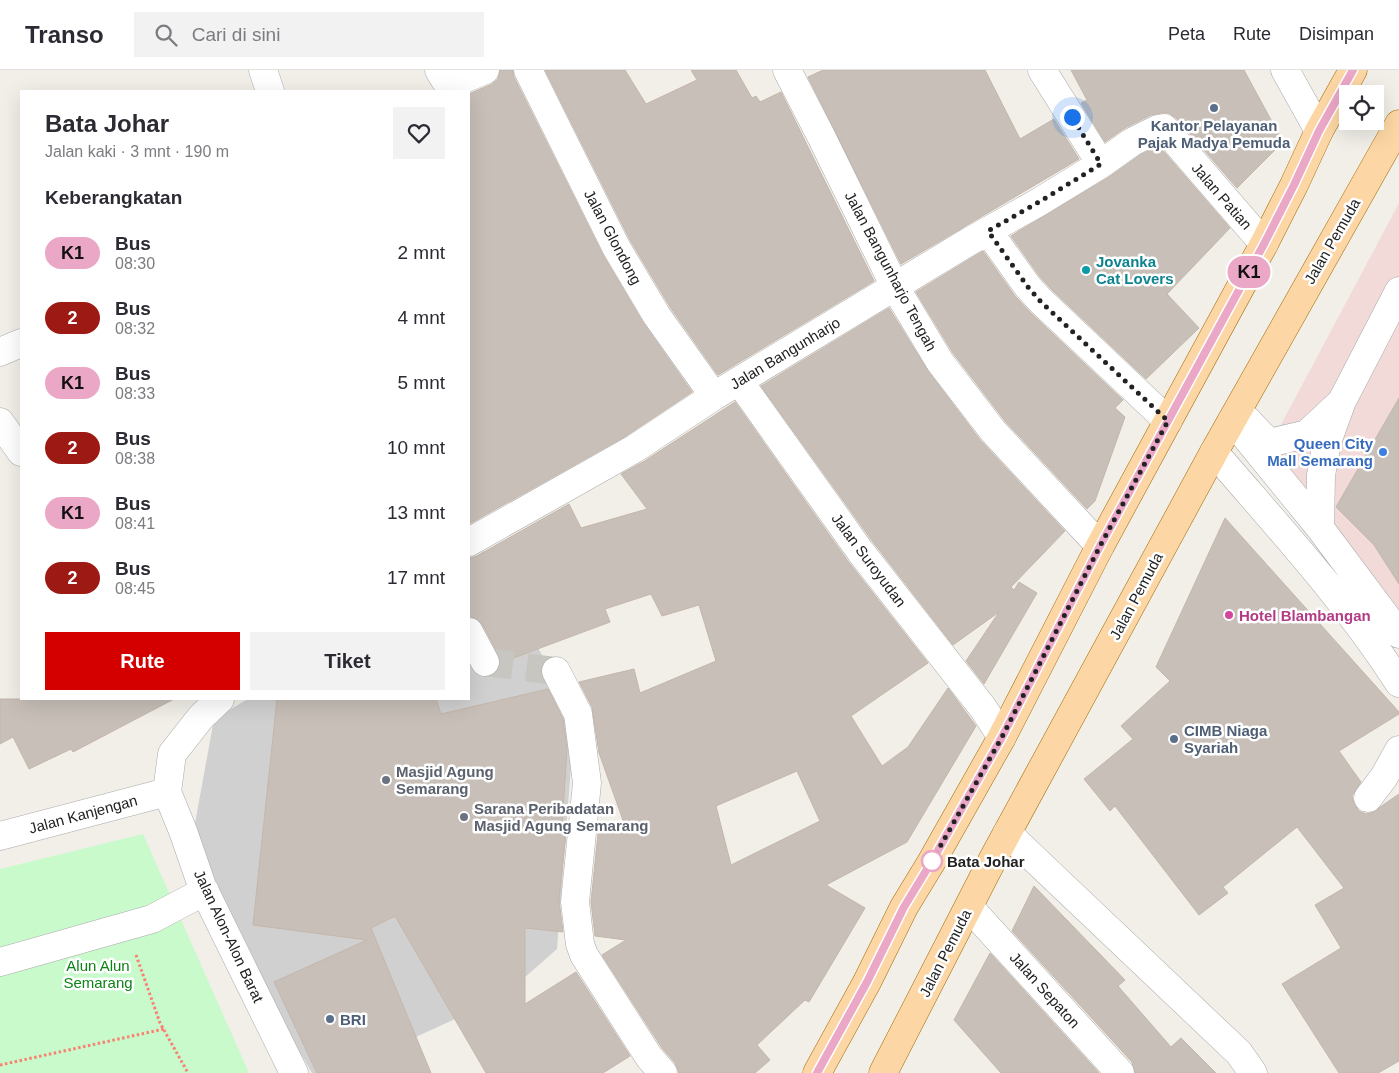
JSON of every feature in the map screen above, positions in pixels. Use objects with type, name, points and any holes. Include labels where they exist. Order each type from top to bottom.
[{"type":"main road","points":[[817,1073],[867,982],[904,907],[1002,737],[1100,546],[1264,244],[1319,131],[1353,70]]},
{"type":"main road","name":"Jalan Pemuda","points":[[883,1073],[1008,833],[1234,415],[1399,124]]},
{"type":"street","points":[[264,70],[270,90]]},
{"type":"street","points":[[439,70],[445,80],[452,84],[485,70]]},
{"type":"street","name":"Jalan Glondong","points":[[528,70],[616,247],[657,316],[714,396]]},
{"type":"street","name":"Jalan Bangunharjo Tengah","points":[[787,70],[895,286],[940,362],[993,431],[1100,546]]},
{"type":"street","points":[[1042,70],[1101,164]]},
{"type":"street","points":[[1285,70],[1319,131]]},
{"type":"street","name":"Jalan Patian","points":[[1101,164],[1132,142],[1164,128],[1264,244]]},
{"type":"street","name":"Jalan Bangunharjo","points":[[470,541],[634,449],[739,380],[1101,164]]},
{"type":"street","points":[[988,231],[1041,302],[1168,421]]},
{"type":"street","points":[[1320,528],[1321,475],[1326,442],[1342,401],[1399,291]]},
{"type":"street","points":[[0,352],[20,343]]},
{"type":"street","name":"Jalan Suroyudan","points":[[739,380],[860,552],[984,708],[1002,737]]},
{"type":"street","points":[[1234,415],[1269,443],[1306,434],[1342,401]]},
{"type":"street","points":[[1234,415],[1399,634]]},
{"type":"street","points":[[0,422],[20,451]]},
{"type":"street","points":[[1214,452],[1316,572],[1378,649],[1399,683]]},
{"type":"street","points":[[470,634],[485,662]]},
{"type":"street","points":[[556,671],[578,714],[587,783],[575,902],[580,944],[584,955],[649,1057],[663,1073]]},
{"type":"street","points":[[167,792],[172,754],[194,708],[217,700]]},
{"type":"street","points":[[1368,798],[1384,777],[1399,750]]},
{"type":"street","name":"Jalan Kanjengan","points":[[0,836],[167,792]]},
{"type":"street","name":"Jalan Alon-Alon Barat","points":[[167,792],[184,831],[205,890],[294,1073]]},
{"type":"street","points":[[1008,833],[1238,1053],[1253,1073]]},
{"type":"street","points":[[0,962],[125,925],[152,919],[205,890]]},
{"type":"street","name":"Jalan Sepaton","points":[[969,907],[1120,1073]]},
{"type":"path","points":[[125,925],[164,1029],[188,1073]]},
{"type":"path","points":[[0,1066],[164,1029]]},
{"type":"shaded area","points":[[1399,203],[1399,641],[1259,466]]},
{"type":"shaded area","name":"Masjid Agung Semarang","points":[[484,551],[575,714],[557,949],[501,998],[337,1073],[312,1073],[266,994],[192,840],[214,719],[246,700],[470,700],[470,560]]},
{"type":"green space","name":"Alun Alun Semarang","points":[[143,834],[249,1073],[0,1073],[0,869]]},
{"type":"building","points":[[500,70],[513,70],[514,77],[603,255],[644,324],[692,392],[626,436],[470,523],[470,94],[492,84],[498,79]]},
{"type":"building","points":[[545,70],[625,70],[646,104],[697,80],[691,70],[736,70],[752,98],[756,96],[760,102],[781,92],[874,281],[718,375],[670,307],[630,240]]},
{"type":"building","points":[[823,70],[985,70],[1020,139],[1054,119],[1079,159],[901,264],[808,77]]},
{"type":"building","name":"Kantor Pelayanan Pajak Madya Pemuda","points":[[1071,70],[1244,70],[1283,142],[1237,188],[1176,118],[1169,113],[1151,115],[1125,128],[1105,142],[1081,103],[1087,100]]},
{"type":"building","points":[[1159,146],[1230,228],[1167,294],[1199,328],[1146,379],[1052,290],[1040,277],[1011,236],[1109,177],[1140,155]]},
{"type":"building","points":[[983,251],[1015,296],[1030,312],[1123,400],[1115,408],[1125,417],[1095,501],[1087,509],[1005,421],[953,353],[916,292]]},
{"type":"building","points":[[889,308],[928,371],[981,441],[1065,531],[1011,587],[1014,590],[1019,582],[1037,593],[984,684],[966,661],[999,612],[953,645],[873,542],[761,386]]},
{"type":"building","name":"Queen City Mall Semarang","points":[[1399,398],[1399,584],[1374,545],[1336,507]]},
{"type":"building","points":[[735,402],[847,560],[928,663],[851,716],[882,766],[908,747],[948,688],[976,726],[907,842],[826,885],[865,908],[809,1002],[805,1000],[757,1045],[770,1060],[755,1073],[679,1073],[675,1063],[662,1048],[602,955],[626,940],[595,936],[591,902],[599,824],[624,823],[599,753],[592,707],[579,682],[634,669],[640,693],[716,661],[699,605],[662,616],[651,594],[605,609],[610,622],[500,663],[499,655],[483,625],[477,619],[470,616],[470,558],[477,556],[569,504],[581,528],[647,509],[621,474],[643,462]],"holes":[[[797,771],[820,821],[731,865],[716,806]]]},
{"type":"building","points":[[1225,518],[1399,712],[1399,714],[1339,751],[1361,782],[1352,796],[1354,804],[1359,811],[1366,814],[1374,812],[1399,794],[1399,1061],[1378,1073],[1339,1073],[1282,984],[1341,948],[1315,905],[1344,888],[1297,827],[1223,887],[1228,893],[1199,915],[1115,806],[1110,811],[1084,779],[1133,739],[1121,726],[1170,681],[1156,667]]},
{"type":"building","name":"Masjid Agung Semarang","points":[[548,689],[563,719],[567,750],[562,824],[567,824],[559,900],[563,932],[525,928],[525,1004],[576,972],[630,1056],[603,1073],[486,1073],[395,916],[371,928],[431,1073],[317,1073],[274,982],[367,940],[253,925],[277,700],[436,700],[441,714]]},
{"type":"building","points":[[0,699],[172,700],[73,752],[71,749],[29,769],[13,737],[0,744]]},
{"type":"building","points":[[1034,886],[1125,980],[1118,986],[1171,1047],[1181,1038],[1216,1073],[1135,1073],[1132,1062],[1012,931]]},
{"type":"building","points":[[990,953],[1099,1073],[1001,1073],[954,1020]]},
{"type":"tunnel","points":[[485,662],[556,671]]},
{"type":"bus line","name":"K1","points":[[817,1073],[867,982],[904,907],[1002,737],[1100,546],[1264,244],[1319,131],[1353,70]]},
{"type":"place","name":"Kantor Pelayanan Pajak Madya Pemuda","points":[[1214,108]]},
{"type":"place","name":"Jovanka Cat Lovers","points":[[1086,270]]},
{"type":"place","name":"Queen City Mall Semarang","points":[[1383,452]]},
{"type":"place","name":"Hotel Blambangan","points":[[1229,615]]},
{"type":"place","name":"CIMB Niaga Syariah","points":[[1174,739]]},
{"type":"place","name":"Masjid Agung Semarang","points":[[386,780]]},
{"type":"place","name":"Sarana Peribadatan Masjid Agung Semarang","points":[[464,817]]},
{"type":"place","name":"Bata Johar","points":[[932,861]]},
{"type":"place","name":"BRI","points":[[330,1019]]},
{"type":"route","points":[[932,861],[1002,737],[1100,546],[1168,421],[1041,302],[988,231],[1101,164],[1072,117]]}]
